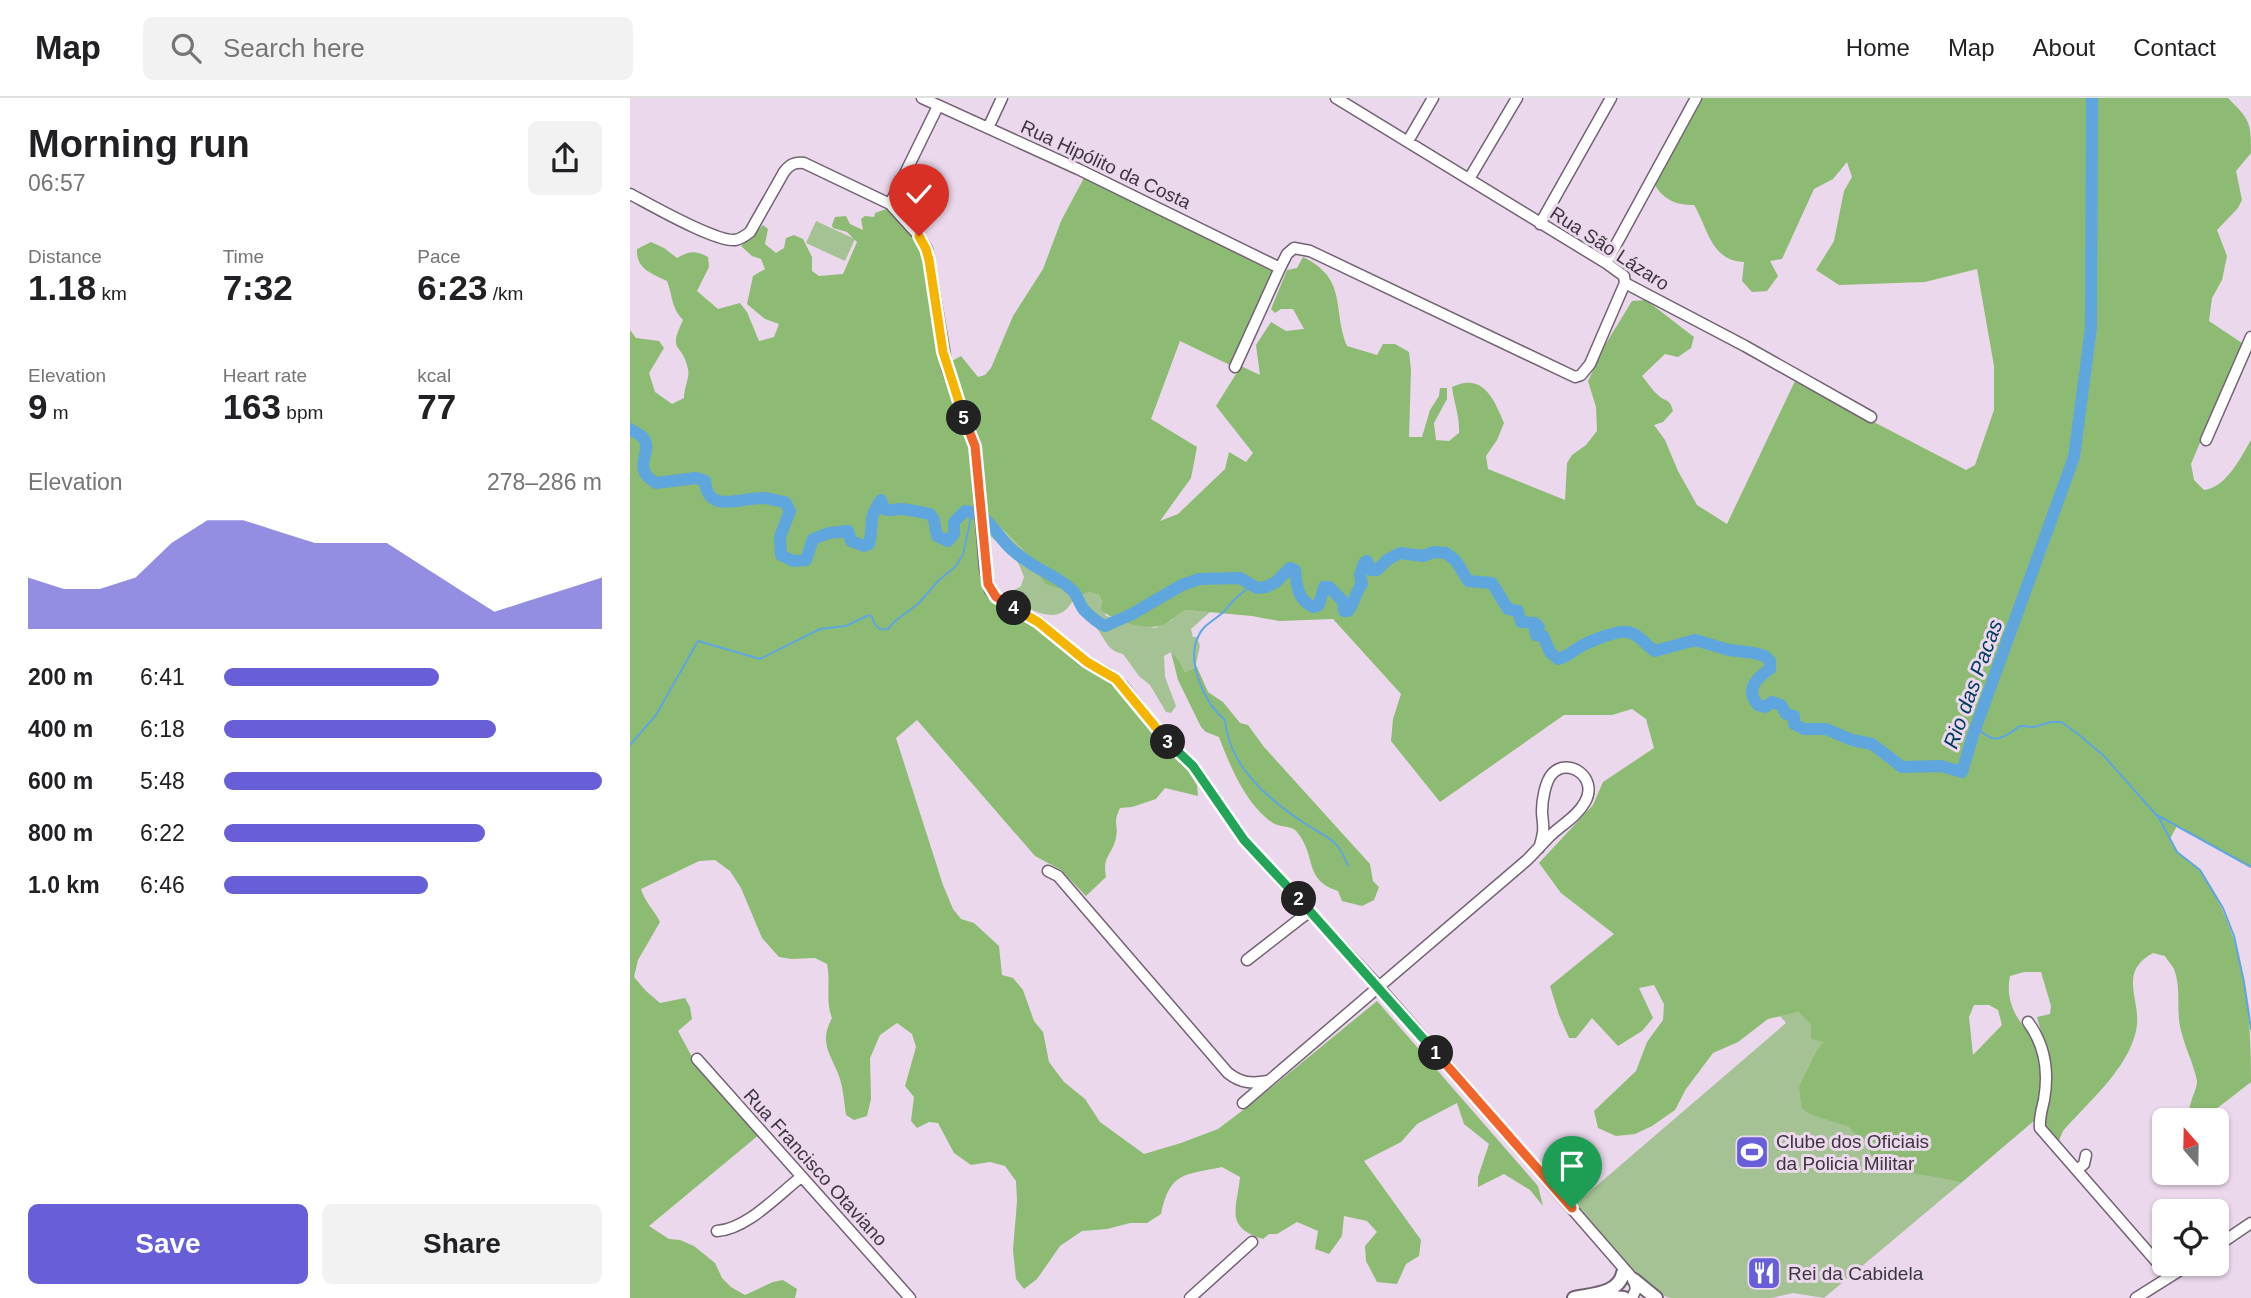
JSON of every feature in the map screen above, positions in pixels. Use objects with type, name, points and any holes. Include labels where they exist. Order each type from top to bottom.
[{"type":"main road","points":[[1575,1298],[1612,1289],[1628,1276],[1656,1298]]},
{"type":"main road","points":[[1575,1298],[1625,1298]]},
{"type":"street","name":"Rua Hipólito da Costa","points":[[922,98],[1078,169],[1280,268]]},
{"type":"street","points":[[988,128],[1002,98]]},
{"type":"street","points":[[1408,141],[1433,98]]},
{"type":"street","points":[[1469,179],[1517,98]]},
{"type":"street","points":[[1540,224],[1611,98]]},
{"type":"street","points":[[1606,263],[1696,98]]},
{"type":"street","name":"Rua São Lázaro","points":[[1338,99],[1606,263],[1624,276],[1625,283],[1745,346],[1869,416]]},
{"type":"street","points":[[890,204],[938,106]]},
{"type":"street","points":[[630,194],[712,234],[734,240],[750,232],[784,172],[797,162],[890,204],[919,236],[926,249],[945,360],[975,446],[985,569],[990,590],[996,597],[1038,622],[1087,662],[1123,686],[1160,733],[1193,766],[1244,840],[1379,987],[1617,1260],[1636,1289],[1632,1298]]},
{"type":"street","points":[[1235,367],[1280,268],[1287,254],[1294,248],[1310,251],[1575,377],[1581,375],[1590,364],[1625,283]]},
{"type":"street","points":[[2206,440],[2251,337]]},
{"type":"street","points":[[1243,1103],[1539,848],[1576,813],[1590,790],[1588,780],[1578,770],[1563,768],[1552,774],[1542,808],[1544,830],[1539,848]]},
{"type":"street","points":[[1048,871],[1058,876],[1228,1073],[1246,1083],[1268,1081]]},
{"type":"street","points":[[1247,960],[1310,911]]},
{"type":"street","points":[[2028,1022],[2037,1034],[2046,1069],[2040,1122],[2042,1131],[2152,1256]]},
{"type":"street","name":"Rua Francisco Otaviano","points":[[697,1059],[910,1298]]},
{"type":"street","points":[[2077,1170],[2084,1164],[2086,1155]]},
{"type":"street","points":[[718,1231],[744,1223],[801,1177]]},
{"type":"street","points":[[2229,1238],[2251,1223]]},
{"type":"street","points":[[1190,1298],[1252,1242]]},
{"type":"street","points":[[1625,1298],[1628,1276]]},
{"type":"street","points":[[2136,1298],[2169,1276]]},
{"type":"green space","points":[[1703,98],[2228,98],[2245,117],[2250,128],[2251,153],[2236,171],[2242,200],[2217,230],[2227,256],[2222,280],[2212,298],[2209,321],[2242,343],[2191,464],[2194,480],[2204,490],[2212,488],[2232,471],[2251,440],[2251,867],[2177,826],[2170,839],[2175,848],[2204,876],[2232,934],[2248,1007],[2251,1082],[2217,1108],[2190,1108],[2197,1081],[2180,1026],[2178,985],[2174,969],[2165,956],[2153,953],[2142,961],[2133,979],[2136,1031],[2124,1059],[2116,1072],[2063,1131],[2058,1143],[2035,1120],[1961,1183],[1876,1167],[1867,1146],[1848,1126],[1811,1115],[1802,1109],[1799,1087],[1817,1050],[1824,1042],[1811,1039],[1811,1024],[1798,1012],[1768,1019],[1738,1042],[1713,1053],[1686,1089],[1675,1110],[1652,1126],[1635,1134],[1616,1136],[1598,1128],[1594,1111],[1636,1071],[1647,1042],[1663,1020],[1664,1004],[1654,985],[1639,988],[1653,1018],[1642,1031],[1618,1046],[1592,1018],[1576,1038],[1569,1038],[1550,986],[1614,934],[1561,893],[1539,863],[1593,805],[1603,782],[1654,748],[1646,719],[1632,709],[1612,715],[1564,715],[1440,802],[1391,741],[1393,719],[1401,694],[1333,619],[1279,621],[1186,610],[1157,627],[1121,621],[1101,609],[1099,595],[1089,592],[1080,596],[1046,584],[1029,556],[1002,529],[975,508],[985,593],[1105,678],[1127,700],[1158,741],[1186,767],[1197,785],[1198,796],[1165,788],[1156,799],[1120,808],[1116,818],[1115,843],[1105,864],[1106,877],[1086,896],[1061,870],[1035,856],[917,720],[896,738],[953,909],[961,919],[974,923],[999,946],[1002,975],[1013,978],[1023,990],[1034,1021],[1043,1032],[1049,1062],[1064,1082],[1085,1099],[1100,1122],[1144,1154],[1218,1129],[1377,1001],[1538,1186],[1543,1206],[1530,1190],[1504,1174],[1478,1187],[1478,1177],[1489,1144],[1464,1124],[1457,1103],[1417,1124],[1401,1142],[1364,1161],[1421,1240],[1419,1256],[1406,1264],[1397,1284],[1377,1282],[1366,1261],[1365,1246],[1377,1232],[1367,1221],[1344,1216],[1342,1236],[1329,1254],[1315,1249],[1318,1231],[1297,1222],[1263,1239],[1243,1229],[1236,1216],[1240,1177],[1222,1167],[1188,1174],[1174,1183],[1161,1214],[1147,1223],[1082,1231],[1060,1246],[1037,1279],[1024,1289],[1016,1279],[1013,1250],[1016,1181],[1005,1166],[990,1162],[971,1165],[954,1153],[938,1123],[929,1122],[917,1128],[911,1121],[914,1097],[905,1086],[916,1047],[912,1034],[897,1023],[880,1035],[870,1058],[871,1099],[867,1116],[854,1120],[846,1115],[841,1081],[828,1051],[826,1039],[832,1018],[827,964],[815,958],[779,957],[762,938],[741,888],[730,871],[715,860],[699,861],[641,889],[660,922],[638,960],[634,977],[660,1003],[685,998],[692,1019],[678,1031],[697,1066],[760,1134],[649,1226],[669,1239],[694,1246],[715,1263],[722,1278],[731,1287],[745,1295],[783,1280],[797,1289],[795,1298],[630,1298],[630,330],[636,338],[659,341],[664,348],[649,373],[655,392],[672,404],[684,398],[688,372],[676,343],[683,320],[674,306],[667,281],[642,266],[637,249],[651,242],[677,258],[692,252],[708,257],[709,267],[697,291],[718,309],[740,303],[747,312],[759,341],[774,337],[779,324],[765,319],[747,304],[753,276],[765,269],[761,259],[752,256],[741,246],[763,225],[768,229],[765,244],[776,253],[784,248],[786,238],[794,235],[803,239],[812,257],[812,271],[819,276],[843,274],[857,242],[847,232],[833,228],[835,217],[846,216],[850,224],[863,230],[861,219],[865,216],[874,217],[875,213],[886,209],[909,229],[923,256],[941,367],[961,356],[978,377],[985,375],[991,368],[1013,316],[1043,269],[1061,221],[1085,176],[1276,270],[1232,366],[1180,341],[1151,419],[1197,447],[1191,478],[1160,521],[1178,514],[1225,469],[1229,452],[1246,462],[1253,453],[1216,406],[1241,366],[1260,375],[1256,345],[1271,322],[1286,331],[1304,329],[1293,309],[1281,309],[1275,313],[1271,309],[1287,270],[1297,268],[1303,257],[1327,275],[1333,285],[1347,346],[1377,355],[1383,344],[1395,344],[1409,352],[1409,437],[1422,437],[1440,388],[1447,388],[1447,399],[1434,423],[1436,440],[1449,441],[1459,433],[1452,387],[1463,383],[1479,385],[1491,397],[1504,423],[1486,456],[1488,469],[1565,500],[1567,463],[1597,431],[1596,407],[1588,381],[1605,345],[1632,301],[1646,300],[1694,337],[1691,348],[1678,357],[1665,354],[1642,376],[1672,407],[1673,411],[1663,422],[1654,425],[1665,440],[1697,505],[1727,524],[1795,381],[1966,470],[1975,465],[1994,410],[1994,366],[1977,269],[1925,282],[1839,285],[1816,270],[1834,241],[1844,191],[1852,177],[1847,162],[1833,179],[1814,189],[1782,259],[1770,261],[1778,276],[1767,291],[1752,292],[1742,281],[1744,262],[1724,256],[1717,250],[1694,205],[1671,201],[1655,185]],"holes":[[[2024,972],[2041,972],[2051,1006],[2050,1014],[2037,1017],[2041,1032],[2031,1036],[2016,1016],[2010,1001],[2010,976]],[[1974,1005],[1989,1005],[1998,1010],[2002,1025],[1973,1055],[1969,1017]]]},
{"type":"green space","points":[[816,221],[855,239],[845,261],[806,243]]},
{"type":"green space","points":[[986,514],[1029,556],[1035,569],[1060,589],[1080,596],[1089,592],[1099,595],[1106,616],[1155,628],[1171,621],[1179,612],[1210,612],[1191,629],[1200,646],[1195,668],[1185,672],[1171,652],[1164,656],[1165,677],[1176,706],[1171,713],[1166,712],[1150,685],[1139,676],[1123,654],[1108,645],[1075,602],[1059,614],[1051,615],[1011,600],[1009,593],[1021,586],[1024,577],[1015,558],[989,534],[986,529]]},
{"type":"green space","points":[[1171,652],[1185,672],[1196,665],[1208,692],[1223,702],[1240,723],[1248,725],[1264,747],[1370,864],[1373,881],[1379,887],[1374,900],[1362,906],[1342,901],[1338,891],[1320,881],[1315,874],[1307,850],[1297,832],[1273,823],[1255,806],[1234,772],[1219,737],[1201,727],[1178,680]]},
{"type":"green space","name":"Clube dos Oficiais da Policia Militar","points":[[1798,1012],[1825,1041],[1802,1109],[1811,1115],[1848,1125],[1867,1147],[1876,1167],[1938,1176],[1961,1183],[1824,1298],[1793,1293],[1772,1298],[1671,1298],[1659,1293],[1633,1273],[1573,1206],[1786,1023],[1780,1016]]},
{"type":"waterway","name":"Rio das Pacas","points":[[630,429],[644,439],[644,472],[656,483],[696,478],[705,481],[707,491],[718,501],[762,498],[785,502],[790,511],[780,537],[781,555],[793,561],[806,560],[813,539],[829,533],[848,531],[851,541],[864,546],[869,544],[872,517],[881,500],[887,510],[903,509],[930,514],[937,536],[948,541],[954,534],[954,522],[965,511],[972,512],[987,520],[1007,545],[1021,557],[1068,586],[1084,610],[1105,626],[1182,585],[1199,579],[1240,578],[1257,588],[1266,587],[1276,582],[1290,568],[1295,570],[1299,592],[1308,604],[1313,607],[1319,605],[1324,587],[1329,587],[1343,601],[1344,611],[1348,611],[1362,584],[1360,575],[1367,561],[1371,570],[1377,570],[1400,553],[1423,556],[1434,552],[1446,553],[1456,561],[1468,581],[1492,583],[1508,609],[1518,611],[1521,622],[1535,623],[1539,627],[1535,631],[1536,635],[1543,636],[1550,652],[1558,659],[1595,640],[1622,632],[1635,635],[1655,651],[1695,640],[1729,650],[1765,656],[1770,661],[1770,669],[1760,676],[1752,689],[1758,705],[1765,707],[1772,702],[1781,705],[1786,714],[1794,716],[1794,724],[1804,729],[1826,729],[1852,740],[1872,744],[1902,767],[1941,766],[1962,772],[2074,457],[2091,328],[2092,98]]},
{"type":"waterway","points":[[630,745],[656,715],[698,641],[760,659],[820,629],[846,626],[869,615],[877,627],[888,629],[955,567],[963,555],[972,512]]},
{"type":"waterway","points":[[1252,584],[1200,633],[1194,658],[1200,682],[1211,704],[1225,720],[1234,752],[1252,779],[1277,803],[1330,839],[1340,849],[1348,866]]},
{"type":"waterway","points":[[1976,726],[1988,736],[1998,738],[2020,726],[2034,727],[2061,722],[2104,756],[2159,818],[2177,852],[2200,870],[2223,908],[2234,936],[2251,1029]]},
{"type":"waterway","points":[[2157,815],[2251,867]]},
{"type":"place","name":"Clube dos Oficiais da Policia Militar","points":[[1752,1152]]},
{"type":"place","name":"Rei da Cabidela","points":[[1764,1273]]},
{"type":"route","points":[[919,236],[929,260],[947,368],[975,446],[985,569],[990,590],[996,597],[1038,622],[1067,648],[1123,686],[1160,733],[1193,766],[1244,840],[1379,987],[1572,1208]]}]
